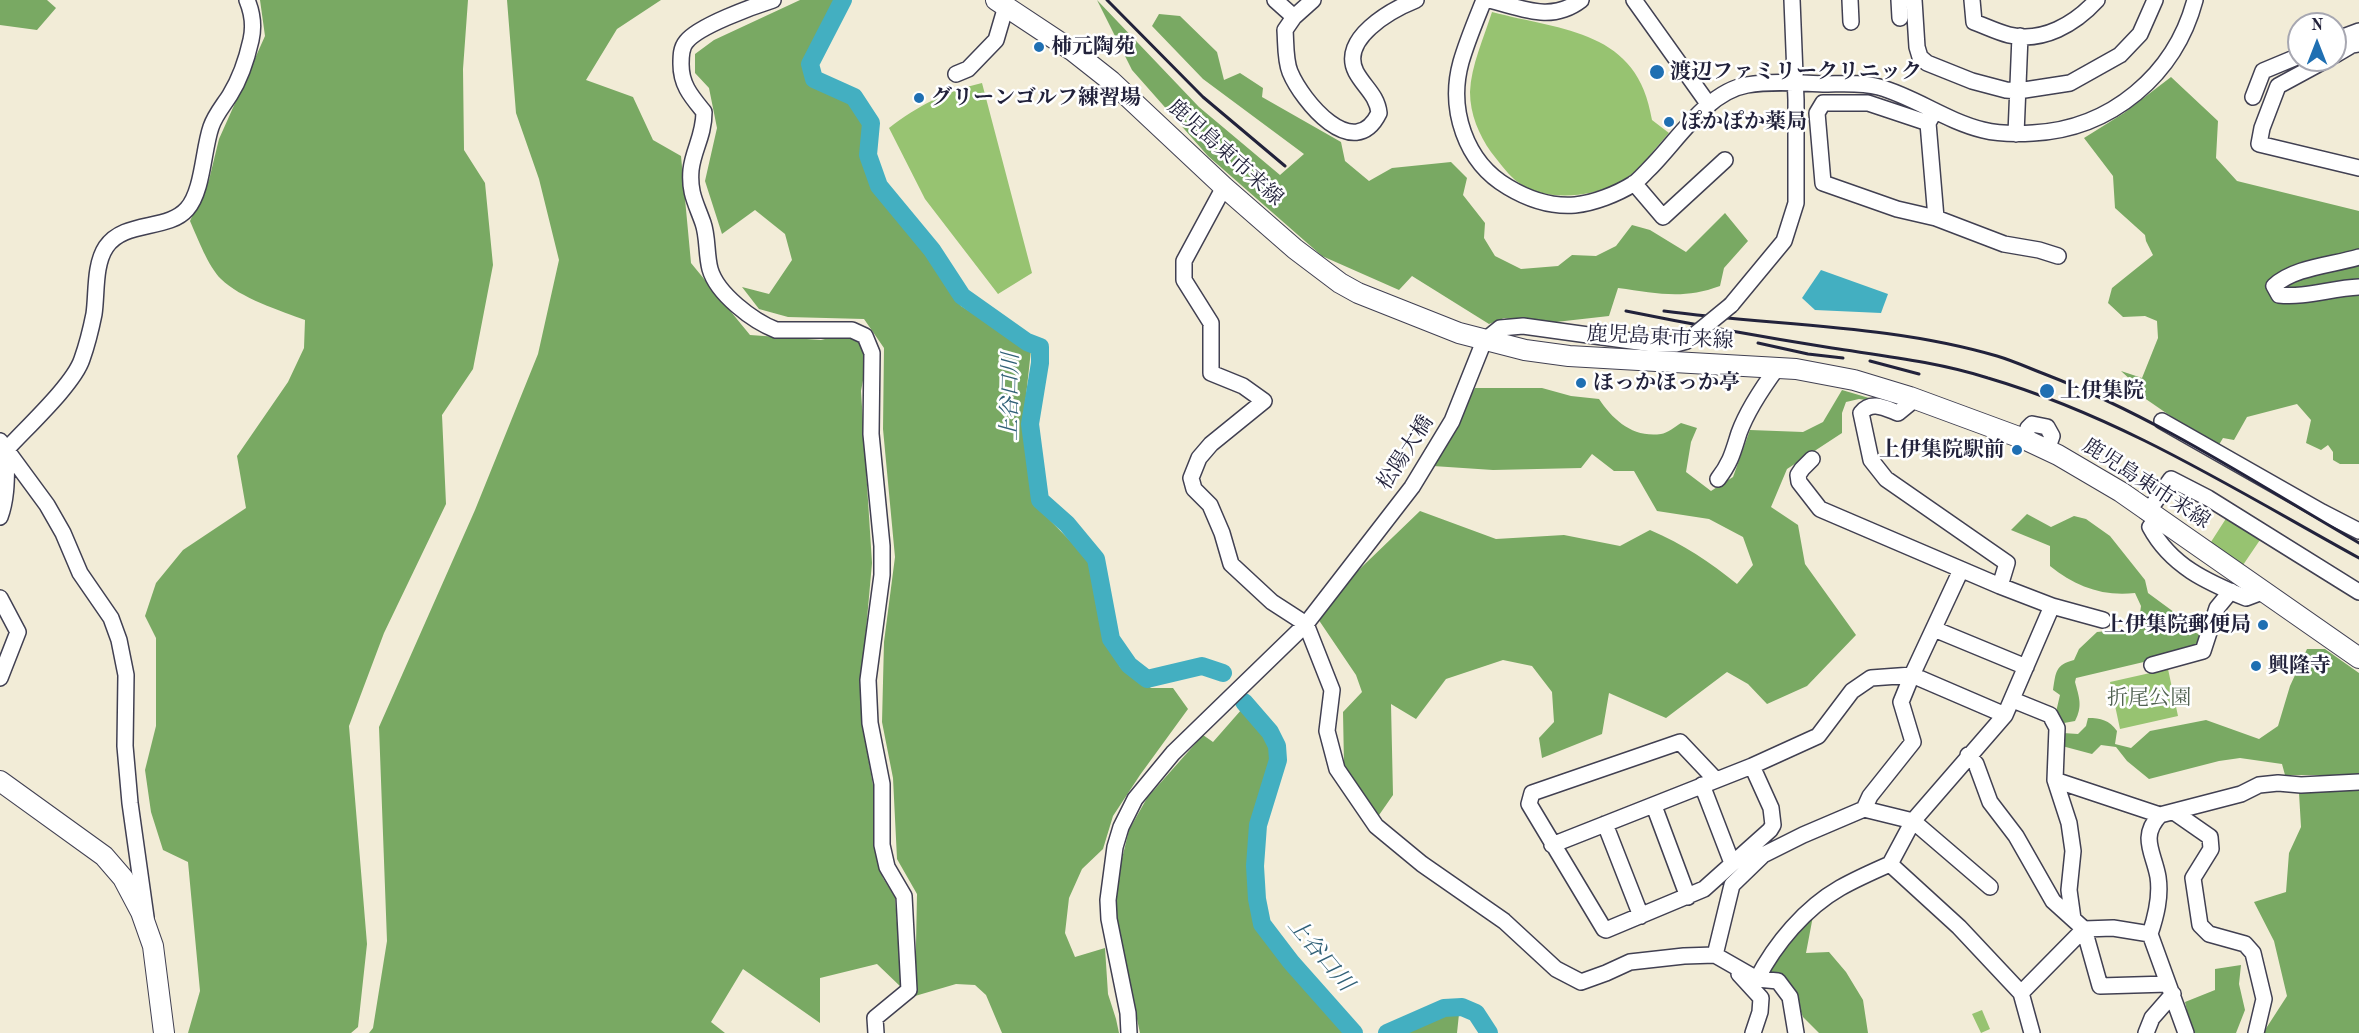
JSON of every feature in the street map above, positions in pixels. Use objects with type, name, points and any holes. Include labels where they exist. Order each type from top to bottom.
[{"type":"main road","name":"鹿児島東市来線","points":[[1001,3],[1073,51],[1111,81],[1224,187],[1296,249],[1340,283],[1395,309],[1484,341],[1569,356],[1777,368],[1835,376],[1910,397],[2024,439],[2121,492],[2359,658]]},
{"type":"main road","points":[[0,781],[104,856],[116,868],[131,890],[153,946],[165,1033]]},
{"type":"street","points":[[0,517],[6,489],[3,445],[74,376],[82,360],[94,315],[100,261],[105,248],[114,238],[139,227],[175,217],[186,211],[192,202],[212,125],[239,75],[252,38],[252,13],[247,0]]},
{"type":"street","points":[[773,0],[746,9],[704,30],[687,41],[681,53],[681,77],[688,93],[704,112],[704,128],[691,168],[692,197],[704,225],[711,272],[735,304],[776,330],[852,330],[865,336],[872,353],[871,434],[882,546],[882,575],[868,680],[870,723],[882,784],[882,846],[887,867],[904,896],[909,990],[875,1018],[876,1033]]},
{"type":"street","points":[[1275,0],[1294,17]]},
{"type":"street","points":[[1313,0],[1294,17],[1285,30],[1288,69],[1302,96],[1340,129],[1348,133],[1360,133],[1373,124],[1379,113],[1374,96],[1356,72],[1353,54],[1355,46],[1370,27],[1400,6],[1416,0]]},
{"type":"street","points":[[1484,0],[1460,64],[1458,86],[1460,119],[1464,135],[1474,157],[1481,165],[1503,184],[1538,201],[1563,206],[1579,204],[1608,195],[1634,183],[1709,105],[1721,95],[1743,86],[1794,83],[1877,87],[1902,95],[1932,117]]},
{"type":"street","points":[[1489,0],[1528,5],[1549,14],[1572,7],[1581,0]]},
{"type":"street","points":[[1634,0],[1709,105]]},
{"type":"street","points":[[1484,341],[1496,330],[1509,326],[1523,326],[1653,344],[1676,344],[1687,341],[1731,305],[1784,241],[1796,203],[1796,100],[1792,0]]},
{"type":"street","points":[[1850,0],[1851,22]]},
{"type":"street","points":[[1899,0],[1900,18]]},
{"type":"street","points":[[1914,0],[1917,47],[1920,57],[1927,63],[1972,81],[2018,91],[2070,83],[2120,55],[2140,34],[2155,0]]},
{"type":"street","points":[[1972,0],[1974,22],[2020,36],[2041,35],[2061,29],[2084,15],[2097,0]]},
{"type":"street","points":[[2058,256],[2004,244],[1936,218],[1897,209],[1823,183],[1817,113],[1823,103],[1868,103],[1982,130],[2016,134],[2070,128],[2104,115],[2123,104],[2159,71],[2172,55],[2191,16],[2195,0]]},
{"type":"street","points":[[956,74],[968,69],[996,40],[1001,3]]},
{"type":"street","points":[[2016,134],[2020,36]]},
{"type":"street","points":[[2253,98],[2263,71],[2287,61]]},
{"type":"street","points":[[2304,72],[2278,86],[2262,128],[2259,144],[2359,168]]},
{"type":"street","points":[[1932,117],[1936,218]]},
{"type":"street","points":[[1634,183],[1663,217],[1725,160]]},
{"type":"street","points":[[1224,187],[1184,261],[1184,280],[1211,323],[1211,373],[1244,386],[1264,401],[1211,444],[1199,458],[1191,478],[1194,489],[1210,505],[1222,533],[1231,564],[1272,602],[1306,624],[1332,690],[1327,731],[1338,769],[1376,826],[1422,864],[1504,921],[1556,969],[1581,982],[1630,962],[1715,955],[1757,979],[1778,981],[1790,997],[1796,1033]]},
{"type":"street","points":[[2359,257],[2305,271],[2281,280],[2274,286],[2278,295],[2295,297],[2337,288],[2359,287]]},
{"type":"street","name":"松陽大橋","points":[[1129,1033],[1108,900],[1115,847],[1121,827],[1135,799],[1173,753],[1306,624],[1412,488],[1452,421],[1484,341]]},
{"type":"street","points":[[1718,479],[1735,452],[1740,432],[1752,408],[1777,368]]},
{"type":"street","points":[[1910,397],[1909,404],[1898,413],[1872,405],[1865,407],[1861,413],[1871,460],[1886,479],[2007,563],[2000,586]]},
{"type":"street","points":[[2162,421],[2359,531]]},
{"type":"street","points":[[3,445],[47,505],[63,533],[80,573],[111,618],[122,650],[127,686],[125,746],[130,803],[147,926]]},
{"type":"street","points":[[1812,459],[1798,475],[1799,482],[1820,509],[2000,586],[2052,606],[2103,620]]},
{"type":"street","points":[[2262,592],[2246,598],[2200,578],[2172,557],[2158,542],[2150,527],[2152,506],[2171,479],[2208,498],[2359,592]]},
{"type":"street","points":[[1864,809],[1870,796],[1913,742],[1901,702],[1961,570]]},
{"type":"street","points":[[2152,665],[2203,651],[2217,608],[2231,591]]},
{"type":"street","points":[[0,598],[18,632],[0,678]]},
{"type":"street","points":[[1757,979],[1768,957],[1811,908],[1839,888],[1890,864],[1913,821],[2005,715],[2052,606]]},
{"type":"street","points":[[1934,629],[2026,667]]},
{"type":"street","points":[[1552,845],[1752,766],[1818,736],[1852,691],[1871,678],[1912,675],[2005,715]]},
{"type":"street","points":[[2013,700],[2050,715],[2057,728],[2055,780],[2069,823],[2073,851],[2069,890],[2100,986],[2171,989]]},
{"type":"street","points":[[1732,863],[1709,783],[1680,742],[1532,793],[1529,797],[1530,806],[1552,845],[1604,929],[1614,928],[1704,889],[1773,825],[1771,808],[1752,766]]},
{"type":"street","points":[[1968,755],[1976,764],[1990,802],[2016,836],[2053,900],[2079,924],[2150,934]]},
{"type":"street","points":[[2055,780],[2167,814],[2210,837],[2211,849],[2193,878],[2200,925],[2209,934],[2245,944],[2253,953],[2264,999],[2256,1033]]},
{"type":"street","points":[[2186,1033],[2150,934],[2156,917],[2158,879],[2148,837],[2151,824],[2167,814],[2241,794],[2259,785],[2359,782]]},
{"type":"street","points":[[1654,806],[1688,897]]},
{"type":"street","points":[[1715,955],[1732,885],[1763,855],[1864,809],[1913,821],[1990,887]]},
{"type":"street","points":[[1605,824],[1641,916]]},
{"type":"street","points":[[1890,864],[1959,927],[2021,993],[2032,1033]]},
{"type":"street","points":[[2021,993],[2079,924]]},
{"type":"street","points":[[1715,955],[1744,978],[1761,998],[1760,1012],[1753,1033]]},
{"type":"street","points":[[2146,1033],[2152,1018],[2171,989]]},
{"type":"green space","points":[[0,0],[47,0],[56,8],[37,30],[0,25]]},
{"type":"green space","points":[[260,0],[468,0],[463,69],[464,150],[485,183],[493,265],[473,369],[442,415],[446,504],[384,633],[349,726],[367,944],[358,1027],[351,1033],[188,1033],[200,991],[188,862],[163,850],[151,812],[145,770],[156,726],[156,638],[145,616],[156,583],[183,550],[246,508],[237,456],[288,382],[304,348],[305,320],[250,298],[229,286],[216,274],[190,221],[209,180],[219,139],[265,36]]},
{"type":"green space","points":[[507,0],[661,0],[617,29],[586,80],[633,97],[653,140],[681,156],[691,263],[750,335],[821,340],[837,336],[860,339],[866,364],[861,391],[872,563],[863,664],[862,723],[873,785],[875,850],[883,878],[895,897],[902,988],[877,964],[820,978],[820,1023],[743,969],[711,1022],[725,1033],[369,1033],[373,1028],[387,941],[379,727],[475,510],[538,354],[559,260],[539,179],[516,113]]},
{"type":"green space","points":[[800,0],[837,0],[803,63],[809,81],[850,100],[864,122],[862,156],[873,190],[929,256],[961,306],[1031,350],[1023,424],[1034,504],[1090,561],[1105,637],[1120,667],[1151,688],[1173,688],[1188,709],[1113,816],[1103,849],[1082,869],[1069,898],[1065,933],[1075,957],[1105,948],[1108,994],[1119,1033],[1002,1033],[986,995],[975,985],[956,984],[915,996],[917,894],[897,859],[893,778],[882,722],[884,642],[895,557],[883,429],[884,348],[864,319],[788,317],[759,309],[742,287],[769,294],[792,260],[785,234],[755,210],[722,234],[705,181],[717,128],[709,88],[695,73],[695,54],[714,40]]},
{"type":"green space","points":[[1097,0],[1199,107],[1280,175],[1304,154],[1203,79],[1152,26],[1159,14],[1180,16],[1217,52],[1224,80],[1240,73],[1263,88],[1262,97],[1341,142],[1345,161],[1369,181],[1392,168],[1451,162],[1467,178],[1463,195],[1485,223],[1484,238],[1495,256],[1521,269],[1558,266],[1572,255],[1596,256],[1616,246],[1632,225],[1650,230],[1686,252],[1725,213],[1748,241],[1724,268],[1720,286],[1681,294],[1618,288],[1609,316],[1538,324],[1504,318],[1489,324],[1412,276],[1399,290],[1322,256],[1208,156],[1132,70]]},
{"type":"green space","points":[[1492,12],[1571,31],[1594,39],[1614,51],[1631,68],[1644,90],[1652,120],[1669,133],[1631,174],[1624,180],[1604,189],[1578,195],[1551,195],[1526,187],[1515,180],[1483,139],[1473,116],[1470,100],[1478,52]]},
{"type":"green space","points":[[2171,77],[2218,121],[2216,158],[2237,181],[2359,211],[2359,464],[2340,464],[2333,460],[2333,452],[2328,445],[2321,450],[2306,443],[2311,420],[2297,404],[2247,417],[2234,440],[2223,438],[2217,448],[2140,395],[2133,382],[2121,371],[2142,378],[2158,338],[2157,321],[2145,316],[2123,317],[2108,303],[2112,288],[2153,255],[2145,235],[2115,208],[2113,176],[2084,138],[2124,113]]},
{"type":"green space","points":[[982,83],[1032,273],[998,294],[925,199],[889,128],[933,100]]},
{"type":"green space","points":[[1475,388],[1542,388],[1571,396],[1599,399],[1625,426],[1651,435],[1671,430],[1681,423],[1697,428],[1691,442],[1686,472],[1711,491],[1733,477],[1750,430],[1803,432],[1823,422],[1842,390],[1886,403],[1859,399],[1846,402],[1842,413],[1842,433],[1787,469],[1771,507],[1798,525],[1805,564],[1856,635],[1807,686],[1767,704],[1748,684],[1727,672],[1666,718],[1609,693],[1602,734],[1542,758],[1539,738],[1554,722],[1552,692],[1532,666],[1503,660],[1446,679],[1416,719],[1391,704],[1393,795],[1377,818],[1344,765],[1343,712],[1362,692],[1356,675],[1314,613],[1420,511],[1496,539],[1564,535],[1620,546],[1650,530],[1696,554],[1737,584],[1753,565],[1743,537],[1709,519],[1657,511],[1634,471],[1614,471],[1592,454],[1581,468],[1493,470],[1433,466]]},
{"type":"green space","points":[[2027,514],[2051,527],[2074,516],[2086,519],[2110,536],[2145,580],[2148,593],[2182,618],[2183,626],[2202,636],[2198,647],[2186,652],[2076,678],[2080,702],[2079,711],[2075,721],[2064,723],[2056,712],[2060,695],[2053,690],[2058,670],[2063,664],[2074,660],[2079,649],[2097,632],[2138,628],[2141,606],[2135,593],[2112,593],[2090,588],[2069,579],[2050,566],[2050,546],[2011,530]]},
{"type":"green space","points":[[2227,517],[2262,537],[2243,565],[2209,545]]},
{"type":"green space","points":[[2307,649],[2325,649],[2359,673],[2359,775],[2285,775],[2282,764],[2240,758],[2149,779],[2127,761],[2116,747],[2101,745],[2092,754],[2062,746],[2063,733],[2078,734],[2086,726],[2088,718],[2108,722],[2117,731],[2115,744],[2131,748],[2150,731],[2206,720],[2259,739],[2278,726],[2290,686]]},
{"type":"green space","name":"折尾公園","points":[[2168,669],[2178,716],[2120,729],[2110,682]]},
{"type":"green space","points":[[1242,709],[1265,734],[1273,753],[1271,773],[1257,814],[1252,843],[1249,878],[1252,910],[1266,939],[1278,956],[1345,1033],[1140,1033],[1115,916],[1117,879],[1129,830],[1147,798],[1203,735],[1213,742]]},
{"type":"green space","points":[[2343,786],[2359,787],[2359,1033],[2265,1033],[2287,996],[2274,941],[2254,902],[2286,892],[2289,853],[2301,827],[2299,793]]},
{"type":"green space","points":[[1813,916],[1806,953],[1829,952],[1846,972],[1863,1000],[1868,1033],[1819,1033],[1803,1017],[1796,999],[1769,978],[1772,965]]},
{"type":"green space","points":[[2241,965],[2239,984],[2245,1010],[2236,1033],[2192,1033],[2185,1002],[2215,990],[2215,969]]},
{"type":"green space","points":[[1982,1010],[1990,1029],[1981,1033],[1972,1014]]},
{"type":"green space","points":[[1443,1014],[1459,1014],[1457,1033],[1407,1033]]},
{"type":"water","points":[[1821,270],[1888,294],[1881,313],[1815,310],[1802,298]]},
{"type":"waterway","name":"上谷口川","points":[[843,0],[810,64],[814,79],[854,97],[871,123],[868,155],[879,186],[932,250],[962,296],[1027,342],[1040,347],[1040,363],[1030,424],[1040,500],[1067,524],[1096,559],[1111,639],[1129,665],[1147,679],[1202,666],[1223,673]]},
{"type":"waterway","name":"上谷口川","points":[[1244,702],[1270,732],[1277,746],[1278,760],[1258,825],[1255,866],[1257,899],[1262,924],[1291,962],[1354,1033]]},
{"type":"waterway","name":"上谷口川","points":[[1387,1033],[1444,1008],[1462,1007],[1476,1013],[1489,1033]]},
{"type":"railway","points":[[1107,0],[1203,97],[1285,166]]},
{"type":"railway","points":[[1626,311],[1930,364],[1969,372],[2037,394],[2085,413],[2178,458],[2359,558]]},
{"type":"railway","points":[[1664,311],[1873,332],[1956,345],[2003,358],[2088,392],[2168,431],[2359,543]]},
{"type":"railway","points":[[1758,343],[1808,354],[1843,358]]},
{"type":"railway","points":[[1870,361],[1919,374]]},
{"type":"place","name":"柿元陶苑","points":[[1039,47]]},
{"type":"place","name":"渡辺ファミリークリニック","points":[[1657,72]]},
{"type":"place","name":"グリーンゴルフ練習場","points":[[919,98]]},
{"type":"place","name":"ぽかぽか薬局","points":[[1669,122]]},
{"type":"place","name":"ほっかほっか亭","points":[[1581,383]]},
{"type":"place","name":"上伊集院","points":[[2047,391]]},
{"type":"place","name":"上伊集院駅前","points":[[2017,450]]},
{"type":"place","name":"上伊集院郵便局","points":[[2263,625]]},
{"type":"place","name":"興隆寺","points":[[2256,666]]}]
